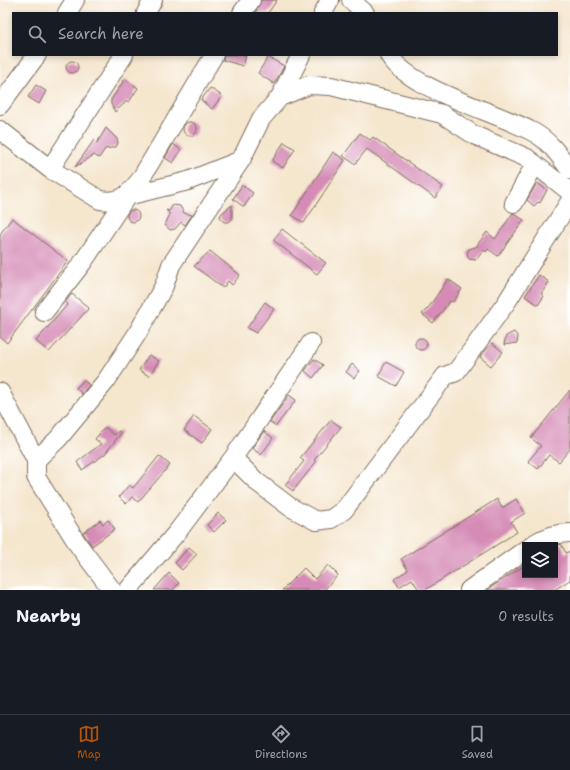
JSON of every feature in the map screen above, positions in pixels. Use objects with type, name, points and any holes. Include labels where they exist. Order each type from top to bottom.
[{"type":"street","points":[[68,12],[75,0]]},
{"type":"street","points":[[147,12],[153,0]]},
{"type":"street","points":[[243,12],[251,0]]},
{"type":"street","points":[[324,12],[330,0]]},
{"type":"street","points":[[351,0],[364,12]]},
{"type":"street","points":[[0,105],[36,56]]},
{"type":"street","points":[[50,169],[123,56]]},
{"type":"street","points":[[44,312],[83,262],[143,174],[213,56]]},
{"type":"street","points":[[36,460],[58,439],[106,382],[137,334],[164,286],[171,265],[241,160],[261,119],[280,97],[300,56]]},
{"type":"street","points":[[390,56],[394,63],[419,82],[532,131],[553,147],[570,170]]},
{"type":"street","points":[[280,97],[309,85],[331,86],[362,95],[412,105],[442,114],[474,135],[527,158],[570,192]]},
{"type":"street","points":[[0,130],[50,169],[100,200],[108,201],[188,181],[241,160]]},
{"type":"street","points":[[514,203],[535,164]]},
{"type":"street","points":[[233,458],[257,482],[290,508],[316,522],[331,519],[344,510],[445,376],[456,372],[506,303],[570,201]]},
{"type":"street","points":[[128,590],[178,531],[233,458],[311,343]]},
{"type":"street","points":[[0,392],[36,460],[36,478],[79,546],[112,590]]},
{"type":"street","points":[[537,542],[556,533],[570,533]]},
{"type":"street","points":[[469,590],[522,552]]},
{"type":"building","points":[[261,0],[277,0],[269,12],[255,12]]},
{"type":"building","points":[[224,56],[246,56],[243,66],[223,60]]},
{"type":"building","points":[[268,57],[284,66],[274,84],[258,73]]},
{"type":"building","points":[[74,61],[77,62],[77,72],[70,73],[67,72],[66,65],[67,62]]},
{"type":"building","points":[[125,79],[138,88],[129,102],[127,101],[115,112],[111,104],[111,100]]},
{"type":"building","points":[[36,85],[46,91],[39,104],[28,97]]},
{"type":"building","points":[[210,88],[222,96],[212,109],[201,100]]},
{"type":"building","points":[[190,122],[195,124],[197,129],[195,134],[190,136],[185,134],[183,129],[185,124]]},
{"type":"building","points":[[106,128],[117,139],[118,143],[116,147],[105,149],[99,158],[94,155],[75,167],[94,140],[97,143]]},
{"type":"building","points":[[360,133],[370,140],[373,137],[443,187],[435,198],[367,149],[355,164],[343,156]]},
{"type":"building","points":[[284,142],[295,149],[283,168],[272,161]]},
{"type":"building","points":[[173,144],[181,150],[173,163],[165,158]]},
{"type":"building","points":[[333,152],[345,160],[304,223],[292,215]]},
{"type":"building","points":[[537,183],[547,190],[540,203],[538,202],[534,206],[527,200]]},
{"type":"building","points":[[242,185],[253,193],[244,207],[233,199]]},
{"type":"building","points":[[173,205],[180,206],[184,213],[192,215],[185,225],[181,222],[175,229],[170,230],[165,225],[169,216],[169,213],[166,210],[169,211]]},
{"type":"building","points":[[232,205],[232,219],[229,222],[224,222],[220,218],[221,214]]},
{"type":"building","points":[[131,210],[135,210],[139,216],[135,222],[131,222],[127,218],[127,214]]},
{"type":"building","points":[[513,213],[524,220],[498,256],[488,249],[486,252],[484,250],[476,260],[469,259],[467,253],[469,249],[478,246],[477,245],[487,232],[495,239]]},
{"type":"building","points":[[12,218],[68,261],[7,343],[0,337],[0,234]]},
{"type":"building","points":[[282,229],[326,263],[317,274],[273,240]]},
{"type":"building","points":[[210,251],[240,275],[232,285],[228,281],[223,288],[194,266]]},
{"type":"building","points":[[539,275],[549,282],[541,294],[544,296],[538,305],[525,296]]},
{"type":"building","points":[[448,279],[462,289],[453,302],[450,301],[433,323],[422,314],[429,307]]},
{"type":"building","points":[[72,294],[89,308],[49,352],[36,341],[68,304],[65,302]]},
{"type":"building","points":[[265,302],[274,309],[256,333],[247,328]]},
{"type":"building","points":[[514,332],[518,337],[517,343],[504,345],[506,336]]},
{"type":"building","points":[[423,338],[426,339],[426,349],[419,350],[416,349],[415,342],[416,339]]},
{"type":"building","points":[[492,343],[503,352],[491,366],[480,357]]},
{"type":"building","points":[[149,355],[159,361],[149,376],[139,370]]},
{"type":"building","points":[[314,359],[323,365],[313,378],[305,371]]},
{"type":"building","points":[[386,362],[404,372],[396,386],[378,376]]},
{"type":"building","points":[[352,364],[360,371],[354,378],[346,372]]},
{"type":"building","points":[[84,380],[89,385],[82,394],[76,388]]},
{"type":"building","points":[[570,390],[570,449],[559,462],[549,455],[538,469],[528,461],[541,446],[531,438]]},
{"type":"building","points":[[289,395],[296,400],[276,426],[270,422]]},
{"type":"building","points":[[194,416],[212,429],[202,443],[184,430]]},
{"type":"building","points":[[331,420],[341,427],[314,460],[316,462],[293,491],[285,485],[304,461],[300,458]]},
{"type":"building","points":[[105,427],[114,435],[119,431],[121,433],[105,454],[82,470],[77,462],[101,444],[95,439]]},
{"type":"building","points":[[264,431],[273,438],[261,455],[252,448]]},
{"type":"building","points":[[159,456],[170,465],[138,502],[132,497],[126,504],[119,497],[129,485],[133,488]]},
{"type":"building","points":[[497,499],[502,508],[516,499],[525,513],[511,522],[517,532],[425,590],[419,590],[412,579],[399,587],[394,579],[408,570],[401,559]]},
{"type":"building","points":[[218,513],[226,520],[214,532],[207,525]]},
{"type":"building","points":[[100,520],[103,524],[108,520],[115,529],[92,546],[83,533]]},
{"type":"building","points":[[561,544],[566,553],[570,551],[570,580],[554,590],[487,590],[522,567],[522,578],[558,578],[558,545]]},
{"type":"building","points":[[189,547],[197,554],[182,570],[175,563]]},
{"type":"building","points":[[328,565],[338,575],[324,590],[282,590],[304,568],[315,579]]},
{"type":"building","points":[[169,573],[179,583],[173,590],[154,590]]}]
